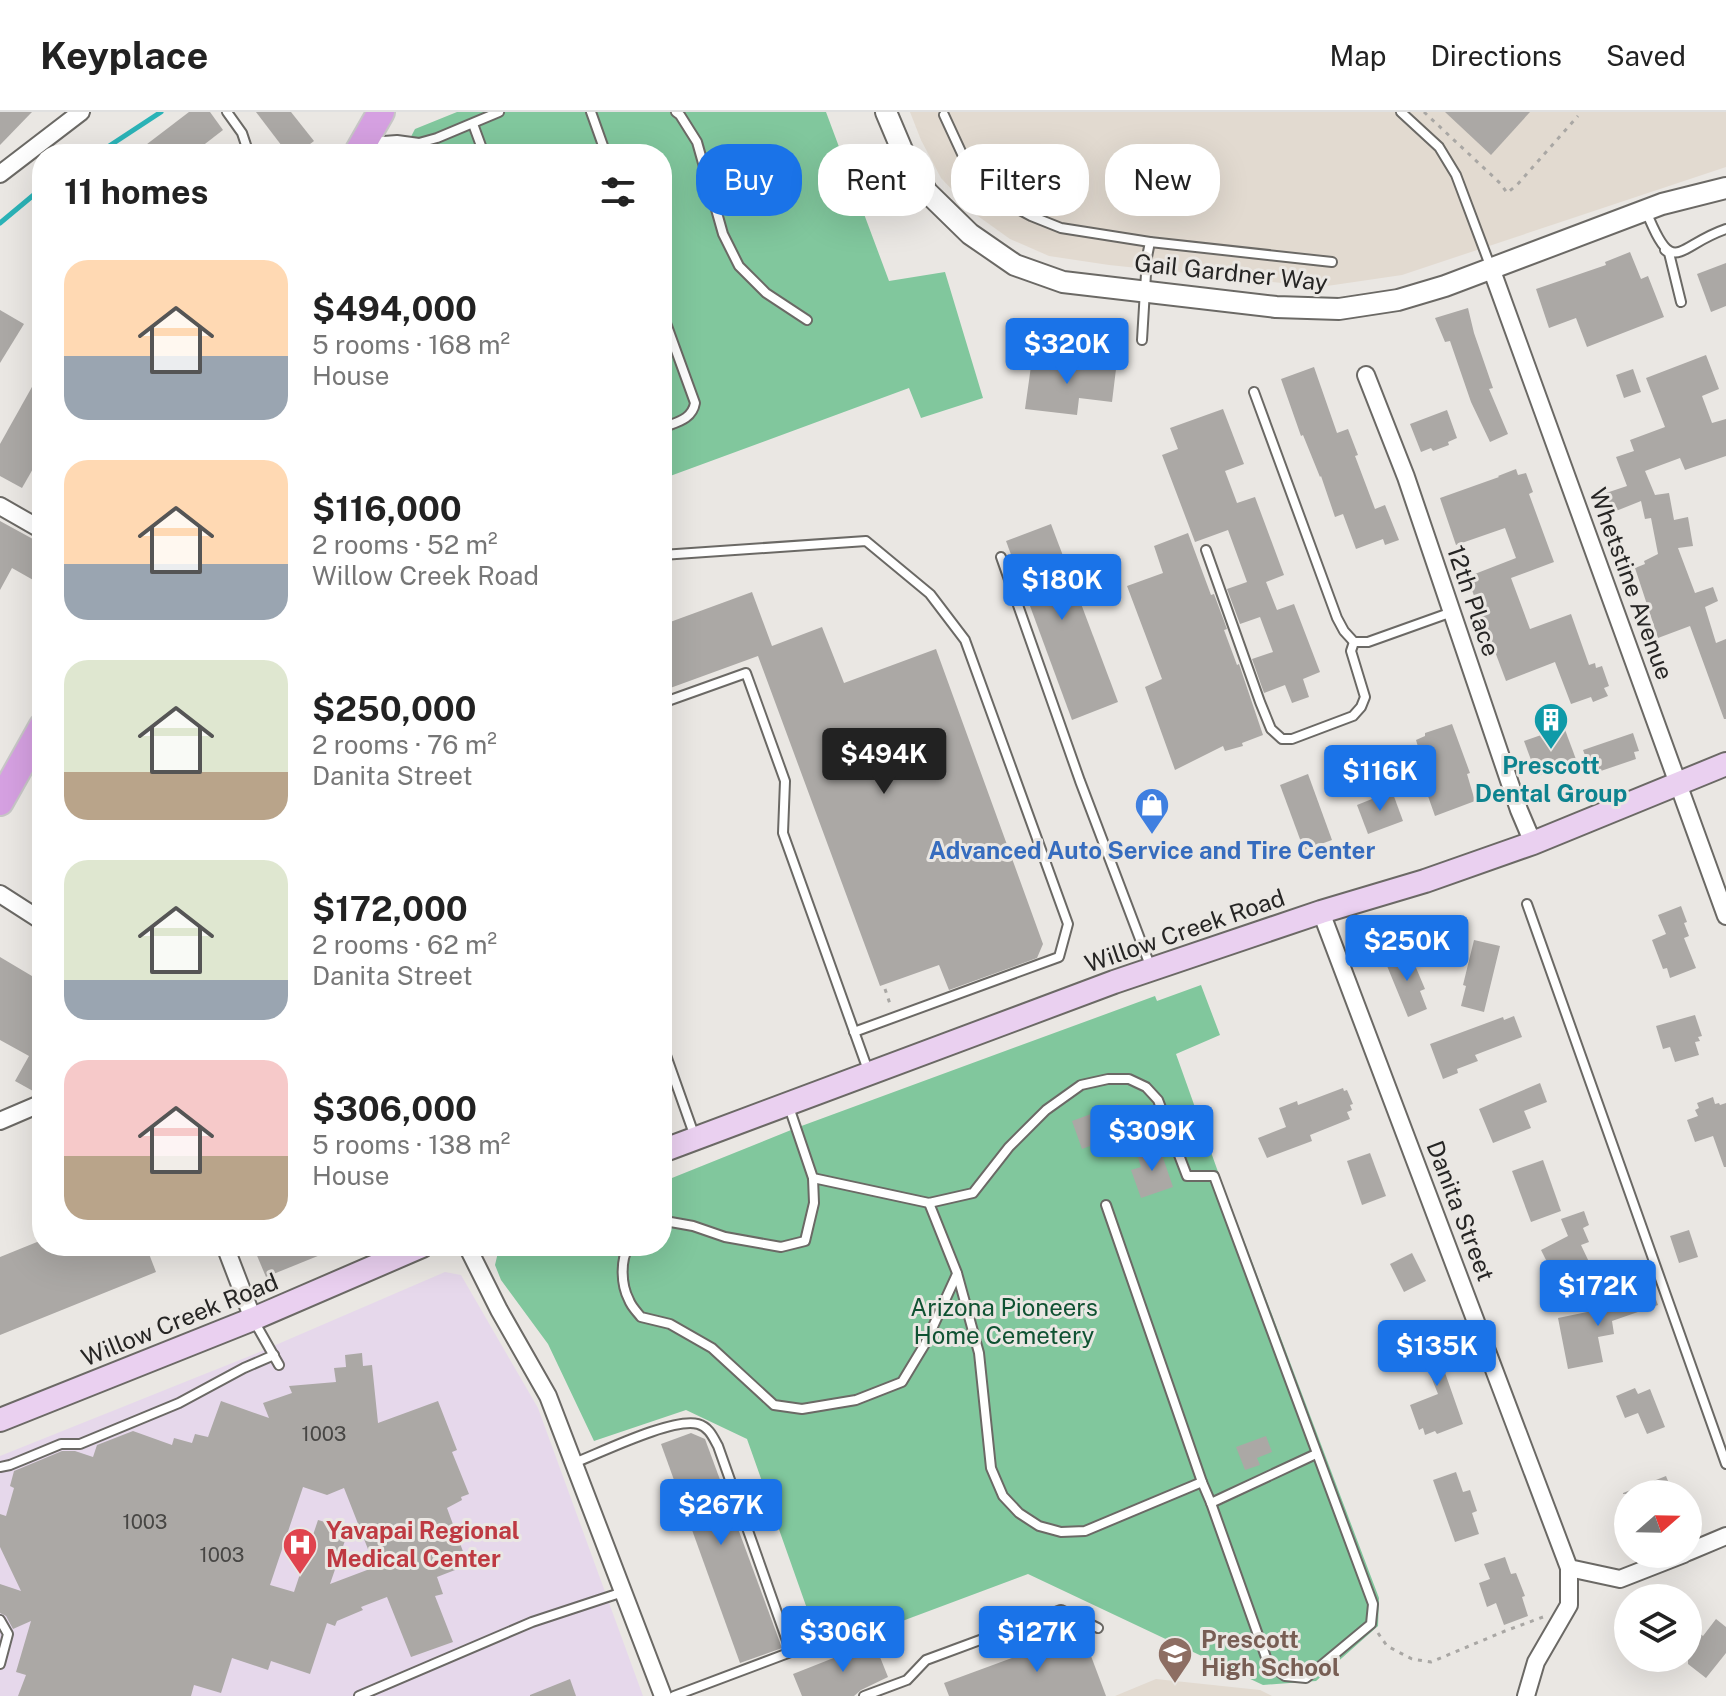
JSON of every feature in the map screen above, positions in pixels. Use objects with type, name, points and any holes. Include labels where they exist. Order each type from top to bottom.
[{"type":"main road","points":[[362,144],[381,112]]},
{"type":"main road","points":[[0,802],[32,745]]},
{"type":"main road","name":"Willow Creek Road","points":[[672,1147],[1151,969],[1533,843],[1726,764]]},
{"type":"main road","name":"Willow Creek Road","points":[[0,1420],[253,1319],[379,1256]]},
{"type":"street","points":[[39,144],[81,112]]},
{"type":"street","name":"Gail Gardner Way","points":[[886,112],[905,157],[927,192],[970,234],[1015,265],[1063,282],[1276,307],[1339,309],[1398,300],[1445,286],[1676,200],[1726,188]]},
{"type":"street","points":[[0,174],[32,150]]},
{"type":"street","name":"Whetstine Avenue","points":[[1491,268],[1726,916]]},
{"type":"street","name":"12th Place","points":[[1366,375],[1406,477],[1519,810],[1533,843]]},
{"type":"street","points":[[0,506],[32,524]]},
{"type":"street","points":[[0,894],[32,915]]},
{"type":"street","name":"Danita Street","points":[[1321,912],[1569,1568]]},
{"type":"street","points":[[1,1122],[32,1108]]},
{"type":"street","points":[[229,1256],[253,1319]]},
{"type":"street","points":[[472,1256],[548,1396],[663,1696]]},
{"type":"street","points":[[1702,1546],[1726,1536]]},
{"type":"street","points":[[1526,1696],[1536,1662],[1569,1605],[1569,1568],[1620,1579],[1648,1568]]},
{"type":"lane","points":[[227,112],[246,144]]},
{"type":"lane","points":[[378,144],[397,140],[419,143],[499,112]]},
{"type":"lane","points":[[591,112],[602,144]]},
{"type":"lane","points":[[676,112],[697,142],[723,234],[739,266],[766,293],[807,320]]},
{"type":"lane","points":[[1401,112],[1439,147],[1456,175],[1491,268]]},
{"type":"lane","points":[[944,115],[963,156],[985,183],[1009,204],[1061,228],[1150,242],[1332,262]]},
{"type":"lane","points":[[473,124],[480,144]]},
{"type":"lane","points":[[1646,211],[1656,235],[1669,253],[1681,302]]},
{"type":"lane","points":[[1665,250],[1674,254],[1685,252],[1700,240],[1726,229]]},
{"type":"lane","points":[[1142,340],[1150,242]]},
{"type":"lane","points":[[672,340],[695,403],[688,418],[672,424]]},
{"type":"lane","points":[[1254,392],[1344,631],[1354,642],[1368,642],[1452,612]]},
{"type":"lane","points":[[672,554],[866,541],[930,594],[965,640],[1068,924],[1059,957],[854,1032]]},
{"type":"lane","points":[[1206,550],[1260,702],[1271,729],[1282,739],[1292,739],[1353,716],[1361,707],[1365,697],[1351,651],[1354,642]]},
{"type":"lane","points":[[1001,557],[1151,969]]},
{"type":"lane","points":[[672,699],[746,673],[785,781],[783,833],[869,1074]]},
{"type":"lane","points":[[1527,904],[1726,1464]]},
{"type":"lane","points":[[672,1072],[695,1138]]},
{"type":"lane","points":[[813,1178],[929,1203],[973,1193],[1018,1138],[1046,1110],[1081,1085],[1108,1079],[1129,1079],[1146,1087],[1158,1100],[1187,1176],[1214,1176],[1373,1604],[1371,1624],[1306,1678],[1285,1676],[1268,1663],[1106,1205]]},
{"type":"lane","points":[[672,1222],[725,1237],[781,1247],[805,1241],[814,1203],[813,1178],[788,1104]]},
{"type":"lane","points":[[929,1203],[957,1273],[979,1353],[991,1468],[1003,1496],[1019,1513],[1039,1526],[1061,1532],[1085,1531],[1202,1482]]},
{"type":"lane","points":[[624,1256],[622,1273],[628,1299],[641,1317],[670,1324],[712,1348],[774,1405],[802,1409],[856,1400],[902,1382],[925,1344],[957,1273]]},
{"type":"lane","points":[[253,1319],[279,1365]]},
{"type":"lane","points":[[0,1467],[61,1444],[80,1444],[179,1403],[274,1355]]},
{"type":"lane","points":[[574,1463],[679,1423],[697,1424],[710,1431],[718,1446],[791,1652],[674,1696]]},
{"type":"lane","points":[[1211,1503],[1316,1454]]},
{"type":"lane","points":[[359,1696],[532,1622],[623,1592]]},
{"type":"lane","points":[[864,1696],[907,1680],[926,1660],[1061,1610],[1098,1628]]},
{"type":"lane","points":[[0,1620],[8,1634],[0,1664]]},
{"type":"path","points":[[1424,112],[1507,193],[1578,116]]},
{"type":"path","points":[[1371,1624],[1387,1646],[1412,1659],[1431,1662],[1569,1605]]},
{"type":"shaded area","points":[[910,112],[1726,112],[1726,167],[1402,275],[1320,287],[1049,256],[1010,239],[978,216],[1089,216],[1089,144],[951,144],[951,189],[935,167],[935,144],[923,144]]},
{"type":"shaded area","name":"Yavapai Regional Medical Center","points":[[445,1272],[461,1275],[538,1408],[643,1696],[0,1696],[0,1456],[257,1353]]},
{"type":"shaded area","name":"Prescott High School","points":[[1156,1679],[1260,1690],[1272,1696],[1115,1696]]},
{"type":"green space","points":[[457,112],[826,112],[838,144],[818,144],[818,216],[865,216],[889,281],[945,272],[983,398],[921,418],[909,388],[672,475],[672,144],[407,144],[415,129]]},
{"type":"green space","name":"Arizona Pioneers Home Cemetery","points":[[1201,985],[1220,1035],[1176,1054],[1379,1598],[1378,1626],[1316,1681],[1263,1685],[1028,1574],[822,1651],[747,1439],[686,1410],[594,1441],[548,1344],[501,1280],[495,1265],[497,1256],[672,1256],[672,1178],[796,1128],[1155,996],[1157,1001]]},
{"type":"building","points":[[0,112],[32,112],[0,145]]},
{"type":"building","points":[[189,112],[210,112],[223,130],[205,144],[147,144]]},
{"type":"building","points":[[256,112],[291,112],[314,141],[310,144],[280,144]]},
{"type":"building","points":[[1445,112],[1530,112],[1491,155]]},
{"type":"building","points":[[1630,252],[1641,279],[1648,276],[1664,317],[1587,347],[1576,318],[1549,328],[1536,289],[1606,265],[1605,262]]},
{"type":"building","points":[[1726,263],[1726,306],[1711,312],[1697,274]]},
{"type":"building","points":[[1468,308],[1493,388],[1489,389],[1508,434],[1490,442],[1471,402],[1450,341],[1445,342],[1435,318]]},
{"type":"building","points":[[0,310],[24,324],[0,363]]},
{"type":"building","points":[[1706,355],[1719,389],[1702,396],[1712,423],[1726,419],[1726,456],[1685,470],[1680,458],[1645,471],[1655,495],[1669,493],[1674,520],[1688,517],[1693,546],[1678,548],[1695,593],[1713,587],[1718,601],[1705,607],[1716,643],[1726,639],[1726,719],[1690,626],[1658,638],[1635,568],[1658,554],[1651,518],[1645,519],[1641,501],[1611,513],[1603,494],[1627,486],[1616,457],[1634,451],[1630,440],[1665,427],[1646,378]]},
{"type":"building","points":[[1032,359],[1116,369],[1112,402],[1079,398],[1077,415],[1025,409]]},
{"type":"building","points":[[1314,367],[1337,433],[1348,429],[1375,509],[1385,505],[1399,540],[1385,545],[1383,539],[1356,549],[1343,514],[1335,517],[1281,379]]},
{"type":"building","points":[[1633,369],[1641,392],[1624,398],[1616,375]]},
{"type":"building","points":[[32,387],[32,470],[22,488],[0,476],[0,444]]},
{"type":"building","points":[[1223,409],[1244,464],[1225,471],[1237,503],[1255,497],[1284,575],[1266,582],[1277,610],[1294,604],[1320,672],[1303,679],[1309,697],[1292,703],[1285,685],[1264,693],[1252,659],[1273,652],[1260,617],[1240,624],[1227,589],[1247,582],[1228,530],[1195,542],[1162,455],[1178,449],[1170,428]]},
{"type":"building","points":[[1447,410],[1457,438],[1448,442],[1449,445],[1421,452],[1410,424]]},
{"type":"building","points":[[1516,469],[1518,475],[1526,473],[1533,492],[1529,494],[1554,562],[1511,578],[1530,629],[1571,614],[1589,665],[1595,663],[1596,668],[1602,666],[1609,686],[1604,688],[1608,696],[1593,702],[1591,697],[1571,704],[1555,662],[1506,681],[1467,577],[1516,558],[1505,528],[1456,545],[1440,498]]},
{"type":"building","points":[[0,521],[32,539],[32,579],[12,568],[0,590]]},
{"type":"building","points":[[1051,524],[1118,702],[1072,720],[1006,541]]},
{"type":"building","points":[[1188,533],[1227,629],[1224,630],[1263,735],[1225,751],[1223,746],[1175,770],[1145,687],[1162,679],[1127,586],[1163,573],[1154,546]]},
{"type":"building","points":[[752,592],[772,646],[822,627],[844,683],[936,649],[1043,944],[1037,958],[949,990],[939,965],[880,986],[758,656],[672,687],[672,621]]},
{"type":"building","points":[[1452,724],[1470,773],[1467,774],[1475,801],[1435,816],[1423,782],[1428,780],[1416,740],[1425,733]]},
{"type":"building","name":"Prescott Dental Group","points":[[1564,727],[1577,762],[1537,776],[1524,741]]},
{"type":"building","points":[[1633,733],[1639,751],[1634,752],[1636,759],[1592,774],[1583,750]]},
{"type":"building","points":[[1308,774],[1332,840],[1304,850],[1280,785]]},
{"type":"building","points":[[1392,791],[1403,821],[1368,834],[1357,805]]},
{"type":"building","points":[[1681,906],[1689,936],[1684,938],[1696,968],[1670,978],[1667,968],[1663,969],[1652,940],[1666,934],[1658,915]]},
{"type":"building","points":[[1474,940],[1500,946],[1484,1012],[1461,1006]]},
{"type":"building","points":[[1409,951],[1425,989],[1420,991],[1427,1009],[1408,1017],[1385,961]]},
{"type":"building","points":[[0,957],[32,976],[32,1090],[15,1081],[29,1056],[0,1040]]},
{"type":"building","points":[[1695,1015],[1702,1036],[1698,1037],[1700,1041],[1695,1042],[1699,1055],[1675,1062],[1670,1047],[1663,1049],[1656,1026]]},
{"type":"building","points":[[1514,1016],[1522,1037],[1475,1055],[1478,1061],[1457,1069],[1458,1073],[1443,1079],[1430,1044],[1503,1017],[1504,1020]]},
{"type":"building","points":[[1540,1083],[1547,1102],[1524,1111],[1531,1128],[1493,1143],[1479,1109]]},
{"type":"building","points":[[1343,1088],[1353,1104],[1350,1105],[1352,1110],[1347,1112],[1350,1119],[1310,1135],[1312,1141],[1267,1158],[1258,1138],[1286,1127],[1279,1108],[1297,1101],[1298,1105]]},
{"type":"building","points":[[1713,1097],[1715,1104],[1726,1103],[1726,1167],[1713,1136],[1695,1142],[1687,1120],[1698,1116],[1695,1110],[1699,1108],[1697,1103]]},
{"type":"building","points":[[1118,1104],[1128,1132],[1082,1149],[1072,1121]]},
{"type":"building","points":[[1159,1146],[1173,1187],[1141,1198],[1131,1170],[1141,1167],[1137,1154]]},
{"type":"building","points":[[1370,1153],[1386,1196],[1362,1205],[1347,1161]]},
{"type":"building","points":[[1543,1160],[1561,1211],[1531,1222],[1512,1171]]},
{"type":"building","points":[[1584,1211],[1589,1225],[1583,1228],[1589,1242],[1581,1245],[1599,1283],[1576,1295],[1565,1273],[1555,1278],[1541,1250],[1568,1236],[1561,1219]]},
{"type":"building","points":[[1689,1230],[1698,1257],[1679,1263],[1670,1236]]},
{"type":"building","points":[[32,1244],[32,1256],[150,1256],[156,1272],[0,1335],[0,1257]]},
{"type":"building","points":[[1412,1253],[1426,1281],[1404,1292],[1390,1264]]},
{"type":"building","points":[[257,1256],[318,1256],[266,1277]]},
{"type":"building","points":[[1651,1286],[1658,1305],[1612,1321],[1614,1334],[1598,1337],[1603,1362],[1568,1369],[1558,1318],[1626,1304],[1623,1296]]},
{"type":"building","points":[[1440,1330],[1456,1362],[1443,1367],[1463,1424],[1425,1435],[1423,1428],[1419,1430],[1410,1405],[1438,1394],[1416,1339]]},
{"type":"building","points":[[362,1353],[363,1366],[372,1365],[378,1423],[438,1401],[457,1450],[452,1452],[469,1494],[447,1508],[468,1565],[437,1577],[443,1594],[435,1596],[453,1642],[411,1657],[387,1597],[361,1607],[363,1610],[337,1621],[335,1626],[327,1623],[310,1674],[271,1661],[268,1670],[232,1658],[221,1693],[194,1685],[191,1696],[18,1696],[26,1675],[16,1672],[31,1621],[13,1629],[6,1616],[0,1613],[0,1584],[21,1591],[0,1547],[0,1514],[6,1516],[14,1488],[10,1486],[14,1471],[62,1451],[75,1451],[93,1457],[97,1445],[133,1431],[172,1445],[174,1438],[192,1443],[195,1434],[208,1437],[221,1401],[269,1418],[263,1403],[292,1393],[289,1386],[336,1382],[334,1368],[346,1367],[345,1355]],"holes":[[[303,1487],[327,1495],[344,1488],[375,1567],[330,1584],[349,1529],[318,1520],[294,1592],[270,1585]]]},
{"type":"building","points":[[1635,1388],[1638,1394],[1650,1389],[1665,1427],[1647,1434],[1638,1413],[1625,1418],[1616,1396]]},
{"type":"building","points":[[691,1433],[705,1439],[782,1648],[740,1663],[661,1444]]},
{"type":"building","points":[[1266,1436],[1272,1452],[1257,1458],[1260,1465],[1245,1470],[1236,1447]]},
{"type":"building","points":[[1456,1472],[1463,1492],[1470,1490],[1477,1511],[1472,1513],[1479,1534],[1455,1542],[1433,1480]]},
{"type":"building","points":[[1505,1557],[1511,1574],[1516,1573],[1525,1596],[1522,1597],[1528,1616],[1504,1625],[1496,1603],[1487,1607],[1479,1583],[1490,1579],[1484,1564]]},
{"type":"building","points":[[1716,1619],[1726,1627],[1726,1653],[1706,1678],[1698,1672],[1702,1672],[1703,1636]]},
{"type":"building","points":[[1082,1632],[1106,1696],[949,1696],[944,1683]]},
{"type":"building","points":[[874,1642],[888,1677],[854,1696],[802,1696],[793,1674]]},
{"type":"building","points":[[570,1679],[576,1696],[530,1696],[530,1695]]},
{"type":"waterway","points":[[112,144],[161,112]]},
{"type":"waterway","points":[[0,223],[32,196]]},
{"type":"place","name":"Prescott Dental Group","points":[[1551,751]]},
{"type":"place","name":"Advanced Auto Service and Tire Center","points":[[1152,836]]},
{"type":"place","name":"Yavapai Regional Medical Center","points":[[300,1576]]},
{"type":"place","name":"Prescott High School","points":[[1175,1685]]}]
